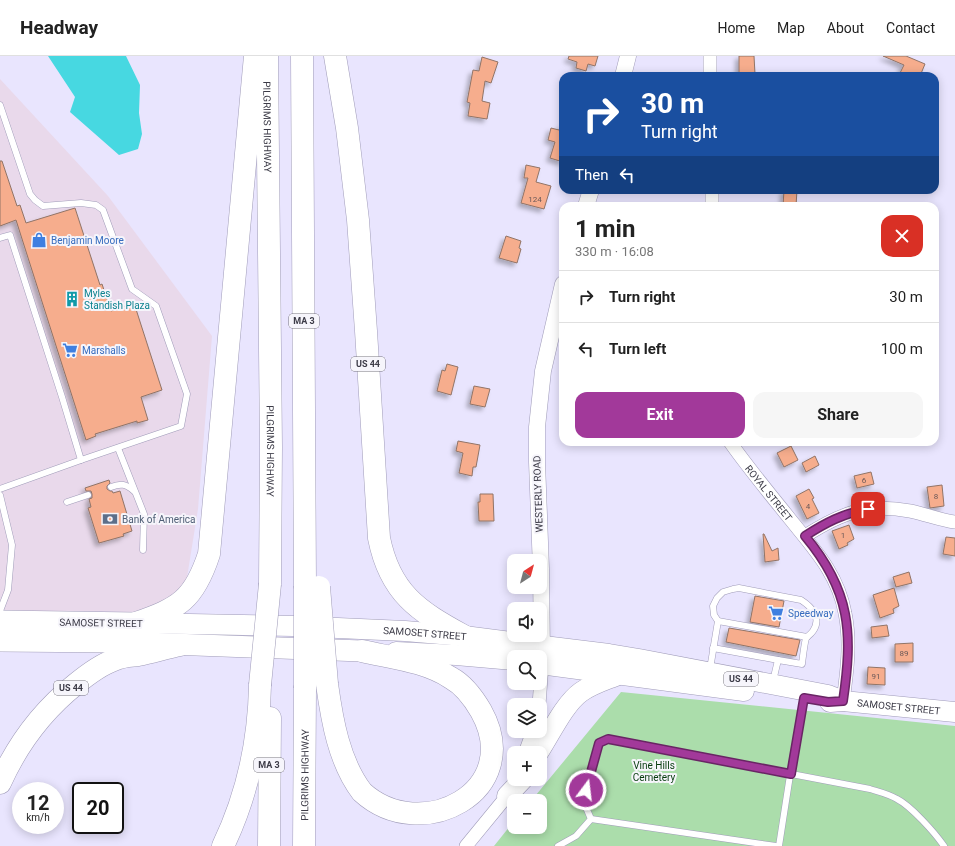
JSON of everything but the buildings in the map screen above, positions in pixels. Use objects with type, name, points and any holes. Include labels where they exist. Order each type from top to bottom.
[{"type":"highway","points":[[136,623],[164,613],[174,608],[185,599],[196,586],[204,570],[209,554],[255,56]]},
{"type":"highway","name":"PILGRIMS HIGHWAY","points":[[265,685],[270,584],[271,447],[267,56]]},
{"type":"highway","name":"MA 3","points":[[302,56],[305,485],[318,537],[312,587]]},
{"type":"highway","name":"US 44","points":[[335,56],[358,220],[379,538],[382,556],[395,582],[412,602],[430,617],[464,636]]},
{"type":"highway","points":[[312,587],[334,724],[340,747],[347,765],[361,791],[380,810],[400,819],[421,822],[431,821],[452,814],[471,801],[480,789],[486,777],[490,763],[492,746],[486,720],[477,704],[453,678],[431,666],[362,651]]},
{"type":"highway","name":"PILGRIMS HIGHWAY","points":[[304,846],[305,688],[312,587]]},
{"type":"highway","name":"SAMOSET STREET","points":[[0,621],[136,623]]},
{"type":"highway","name":"SAMOSET STREET","points":[[0,641],[180,644],[362,651]]},
{"type":"highway","name":"US 44","points":[[0,783],[11,760],[27,733],[54,703],[83,678],[114,660],[125,656],[138,655],[180,644]]},
{"type":"highway","points":[[223,846],[238,811],[248,776],[265,685]]},
{"type":"highway","name":"MA 3","points":[[265,685],[269,846]]},
{"type":"main road","name":"SAMOSET STREET","points":[[136,623],[314,627],[405,631],[464,636],[513,650]]},
{"type":"main road","name":"SAMOSET STREET","points":[[362,651],[456,655],[507,659]]},
{"type":"main road","name":"SAMOSET STREET","points":[[547,658],[609,654],[828,695],[843,701]]},
{"type":"main road","name":"SAMOSET STREET","points":[[547,659],[620,674],[721,689],[828,702],[843,701],[955,712]]},
{"type":"main road","points":[[542,746],[572,700],[580,692],[587,687],[620,674]]},
{"type":"main road","points":[[509,794],[516,786]]},
{"type":"street","points":[[624,72],[628,56]]},
{"type":"street","points":[[710,56],[710,72]]},
{"type":"street","name":"WESTERLY ROAD","points":[[541,650],[541,569],[537,427],[543,371],[559,301]]},
{"type":"street","name":"ROYAL STREET","points":[[733,446],[747,466],[819,553],[836,584],[845,612],[847,628],[847,673],[843,701]]},
{"type":"street","points":[[805,536],[838,517],[868,509],[892,508],[955,522]]},
{"type":"street","points":[[466,846],[507,796]]},
{"type":"lane","points":[[0,104],[30,194],[35,200],[42,206],[81,203],[96,205],[103,210],[132,289],[156,306],[188,394],[181,426],[0,489]]},
{"type":"lane","points":[[0,238],[10,235],[81,460]]},
{"type":"lane","points":[[118,448],[144,514],[143,550]]},
{"type":"lane","points":[[111,487],[122,484],[128,486],[135,492]]},
{"type":"lane","points":[[0,495],[12,545],[8,590],[0,611]]},
{"type":"lane","points":[[67,502],[88,495]]},
{"type":"lane","points":[[713,648],[802,664],[807,637],[816,626],[816,615],[810,606],[801,600],[739,588],[723,592],[717,598],[713,606],[714,615],[718,621],[760,631],[789,636],[807,637]]},
{"type":"lane","points":[[709,672],[718,621]]},
{"type":"lane","points":[[741,653],[743,646]]},
{"type":"lane","points":[[756,656],[757,648]]},
{"type":"lane","points":[[770,658],[772,651]]},
{"type":"lane","points":[[773,684],[781,660],[786,654]]},
{"type":"lane","points":[[779,846],[804,698]]},
{"type":"lane","points":[[591,819],[585,805],[586,790],[599,743],[608,739],[870,789],[887,794],[899,799],[925,822],[944,846]]},
{"type":"lane","points":[[558,846],[576,836],[591,819]]},
{"type":"lane","points":[[591,819],[776,846]]},
{"type":"shaded area","name":"Myles Standish Plaza","points":[[0,79],[108,196],[212,336],[198,509],[185,590],[139,612],[0,611]]},
{"type":"green space","name":"Vine Hills Cemetery","points":[[621,692],[955,726],[955,846],[494,846],[507,830],[507,834],[547,834],[547,794],[537,794],[543,786],[547,786],[547,782]]},
{"type":"water","points":[[48,56],[126,56],[140,85],[139,113],[142,134],[138,149],[119,155],[70,112],[75,97]]},
{"type":"place","name":"Benjamin Moore","points":[[39,240]]},
{"type":"place","name":"Myles Standish Plaza","points":[[72,299]]},
{"type":"place","name":"Marshalls","points":[[70,350]]},
{"type":"place","name":"Bank of America","points":[[110,519]]},
{"type":"place","name":"Speedway","points":[[776,613]]},
{"type":"route","points":[[586,790],[599,743],[608,739],[791,774],[804,698],[828,702],[843,701],[848,660],[847,628],[841,598],[830,571],[819,553],[805,536],[829,521],[847,513],[868,509]]}]
